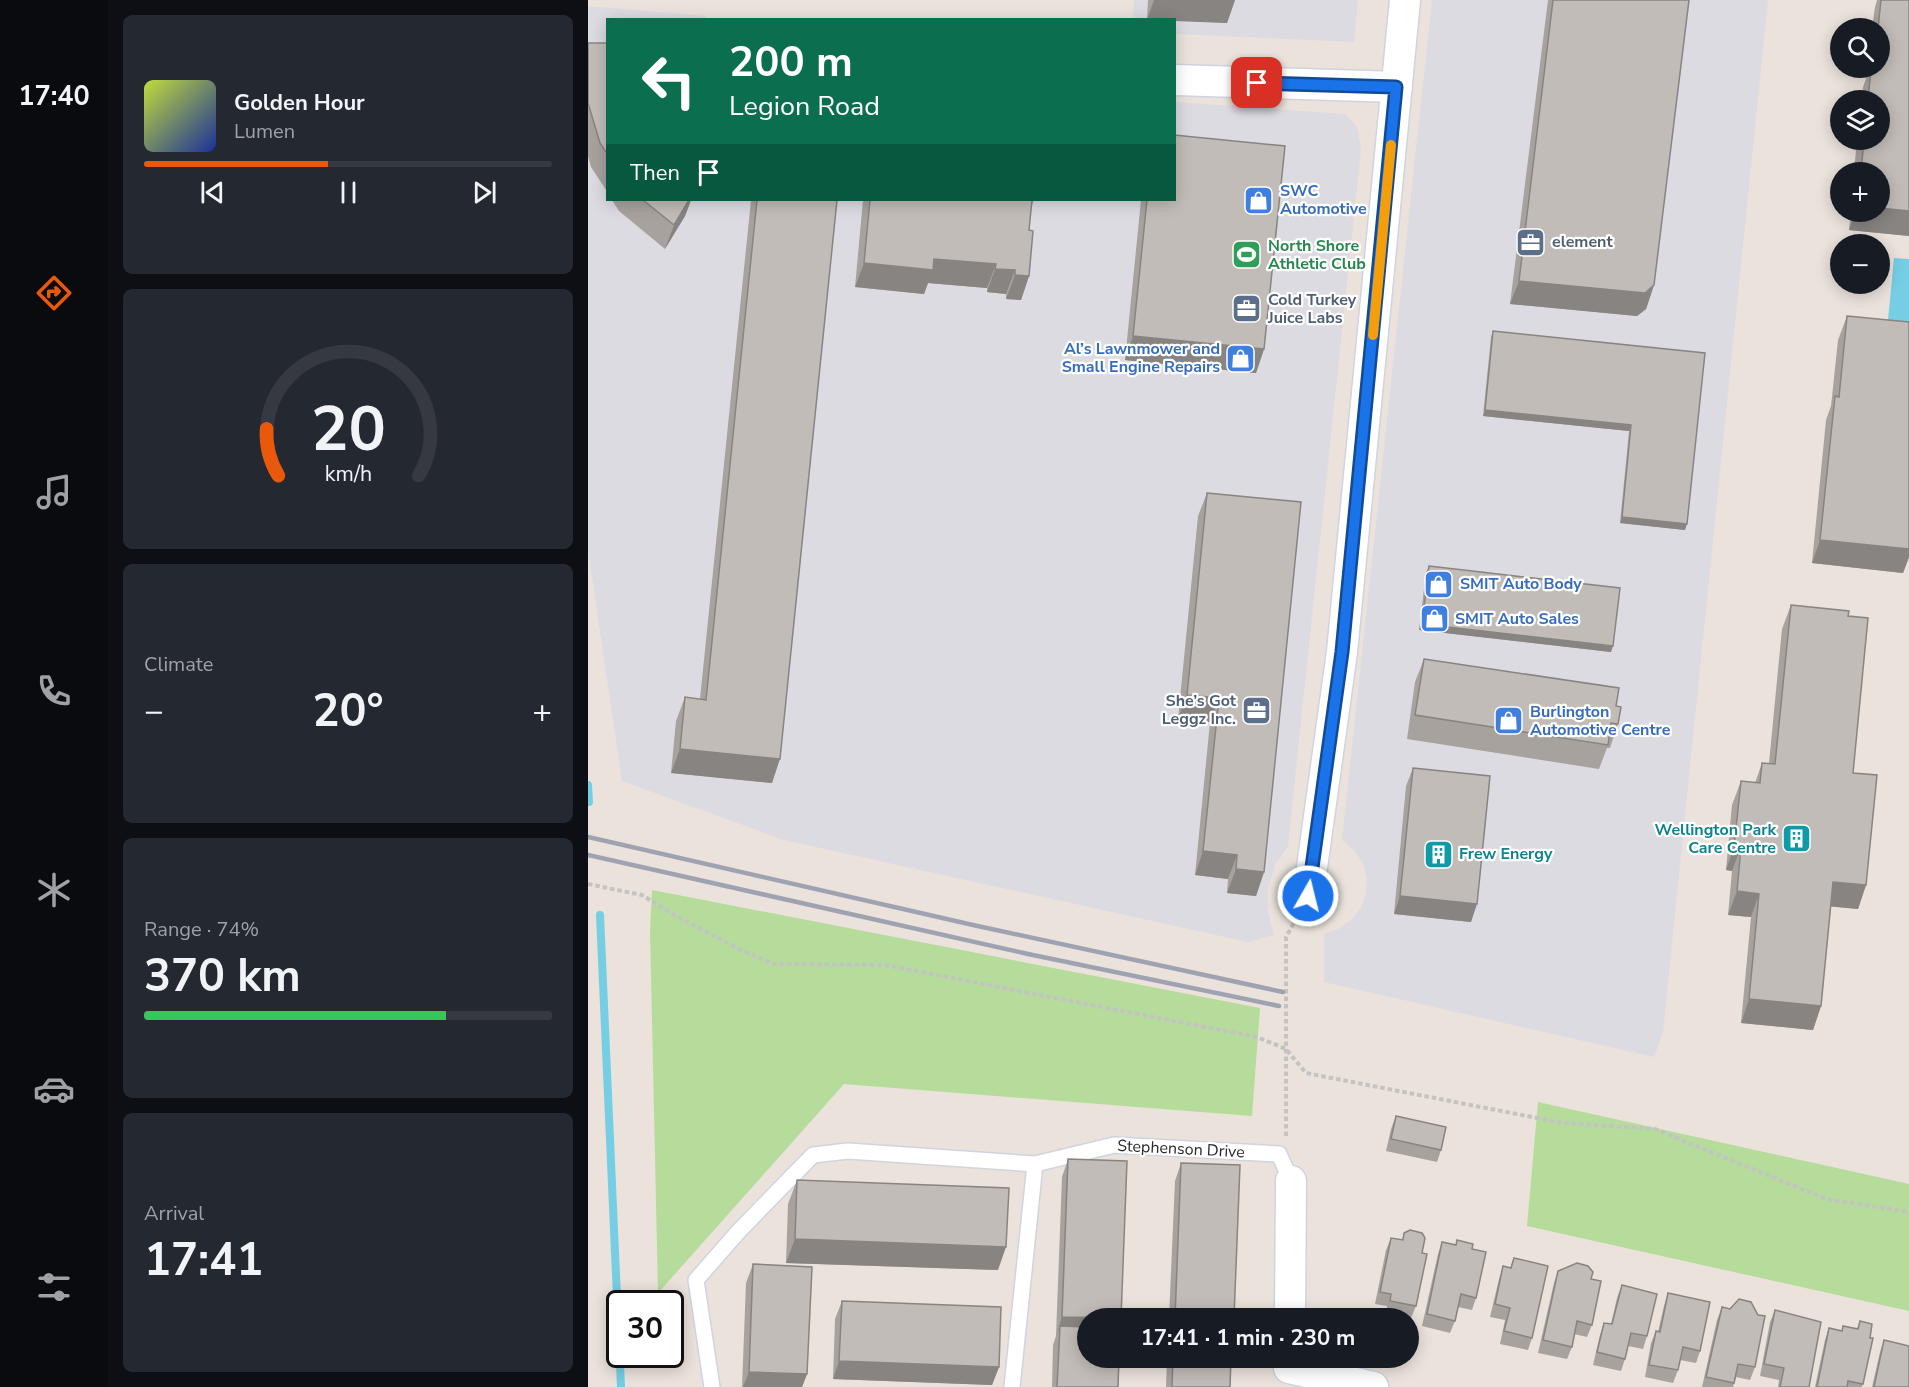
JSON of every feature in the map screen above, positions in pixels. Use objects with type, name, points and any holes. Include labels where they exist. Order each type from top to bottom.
[{"type":"street","points":[[1308,896],[1342,652],[1405,0]]},
{"type":"street","points":[[1176,80],[1396,87]]},
{"type":"street","name":"Stephenson Drive","points":[[1290,1308],[1291,1181]]},
{"type":"street","points":[[1289,1371],[1373,1387]]},
{"type":"lane","name":"Stephenson Drive","points":[[1035,1164],[1114,1145],[1279,1154],[1291,1181]]},
{"type":"lane","points":[[712,1387],[696,1280],[738,1232],[813,1155],[848,1151],[1035,1164],[1012,1387]]},
{"type":"path","points":[[588,884],[642,895],[676,916],[773,964],[885,965],[1257,1037],[1286,1049],[1306,1073],[1563,1123],[1655,1129],[1826,1200],[1909,1212]]},
{"type":"path","points":[[1286,1137],[1286,936],[1308,896]]},
{"type":"shaded area","points":[[1134,0],[1358,0],[1354,42],[1176,34],[1176,18],[1133,18]]},
{"type":"shaded area","points":[[1432,0],[1768,0],[1663,1032],[1654,1057],[1324,982],[1324,934],[1338,929],[1351,920],[1361,908],[1366,893],[1367,878],[1363,863],[1354,850],[1342,840]]},
{"type":"shaded area","points":[[588,6],[706,16],[706,18],[606,18],[606,201],[1176,201],[1176,102],[1345,114],[1357,127],[1361,149],[1288,846],[1275,865],[1268,888],[1268,912],[1274,935],[1248,942],[784,840],[622,781],[588,550]]},
{"type":"green space","points":[[652,890],[1260,1008],[1252,1116],[844,1084],[661,1290],[658,1290],[650,930]]},
{"type":"green space","points":[[1538,1102],[1909,1184],[1909,1311],[1527,1226]]},
{"type":"water","points":[[1894,258],[1909,259],[1909,322],[1888,320]]},
{"type":"building","points":[[1553,0],[1689,0],[1654,285],[1645,293],[1519,281]]},
{"type":"building","points":[[1881,0],[1909,0],[1909,211],[1890,209],[1890,162],[1862,162],[1863,150],[1890,150],[1890,90],[1869,90],[1870,78],[1890,78],[1890,18],[1879,18]]},
{"type":"building","points":[[588,43],[606,43],[606,152],[600,143],[588,103]]},
{"type":"building","points":[[1176,135],[1285,146],[1264,349],[1133,336],[1147,201],[1176,201]]},
{"type":"building","points":[[644,201],[688,201],[674,225]]},
{"type":"building","points":[[757,201],[837,201],[780,759],[680,749],[685,697],[706,700]]},
{"type":"building","points":[[870,201],[1032,201],[1029,230],[1033,231],[1029,276],[1015,275],[1015,270],[995,269],[996,264],[934,259],[933,270],[864,263]]},
{"type":"building","points":[[1847,316],[1909,322],[1909,549],[1820,540],[1835,396],[1839,397]]},
{"type":"building","points":[[1493,331],[1705,353],[1687,524],[1622,517],[1631,425],[1485,410]]},
{"type":"building","points":[[1207,493],[1301,502],[1264,872],[1236,869],[1237,855],[1203,851],[1219,698],[1187,695]]},
{"type":"building","points":[[1429,566],[1620,588],[1613,646],[1422,624]]},
{"type":"building","name":"Wellington Park Care Centre","points":[[1791,605],[1849,611],[1848,616],[1868,618],[1853,773],[1877,775],[1866,885],[1833,882],[1821,1006],[1749,999],[1759,894],[1737,891],[1741,847],[1734,847],[1741,781],[1760,783],[1762,763],[1775,764]]},
{"type":"building","points":[[1424,659],[1619,688],[1616,706],[1621,707],[1618,724],[1611,723],[1608,745],[1415,715]]},
{"type":"building","name":"Frew Energy","points":[[1413,768],[1490,776],[1477,904],[1400,896]]},
{"type":"building","points":[[1396,1116],[1446,1127],[1441,1150],[1391,1139]]},
{"type":"building","points":[[1068,1159],[1127,1161],[1121,1308],[1077,1308],[1077,1317],[1062,1317]]},
{"type":"building","points":[[1181,1163],[1240,1165],[1234,1308],[1175,1308]]},
{"type":"building","points":[[797,1180],[1009,1188],[1006,1247],[795,1239]]},
{"type":"building","points":[[1410,1230],[1422,1233],[1425,1238],[1422,1253],[1427,1254],[1416,1306],[1390,1301],[1391,1294],[1380,1292],[1391,1238],[1403,1240],[1404,1233]]},
{"type":"building","points":[[1457,1240],[1473,1244],[1472,1249],[1486,1252],[1476,1298],[1461,1294],[1455,1321],[1427,1314],[1442,1242],[1456,1245]]},
{"type":"building","points":[[1514,1258],[1548,1266],[1532,1338],[1504,1331],[1510,1308],[1495,1304],[1503,1266],[1511,1268]]},
{"type":"building","points":[[1577,1263],[1588,1266],[1593,1272],[1591,1279],[1601,1281],[1592,1325],[1577,1321],[1572,1347],[1543,1340],[1558,1271]]},
{"type":"building","points":[[753,1264],[812,1267],[807,1374],[749,1372]]},
{"type":"building","points":[[1622,1285],[1657,1294],[1647,1336],[1631,1333],[1625,1359],[1597,1352],[1604,1323],[1612,1324]]},
{"type":"building","points":[[1668,1293],[1710,1302],[1700,1351],[1683,1347],[1678,1370],[1649,1365],[1656,1331],[1660,1332]]},
{"type":"building","points":[[1739,1299],[1751,1302],[1758,1315],[1765,1316],[1755,1367],[1738,1364],[1734,1383],[1706,1377],[1722,1307],[1730,1309]]},
{"type":"building","points":[[842,1301],[1001,1307],[999,1367],[839,1361]]},
{"type":"building","points":[[1775,1310],[1821,1322],[1809,1387],[1780,1387],[1784,1368],[1764,1364]]},
{"type":"building","points":[[1860,1321],[1872,1324],[1870,1338],[1873,1338],[1863,1384],[1848,1381],[1847,1387],[1817,1387],[1829,1328],[1842,1331],[1843,1326],[1858,1329]]},
{"type":"building","points":[[1060,1326],[1077,1327],[1077,1368],[1119,1368],[1118,1387],[1057,1387]]},
{"type":"building","points":[[1884,1340],[1909,1346],[1909,1387],[1874,1387]]},
{"type":"building","points":[[1173,1368],[1231,1368],[1230,1387],[1172,1387]]},
{"type":"waterway","points":[[588,785],[589,802]]},
{"type":"waterway","points":[[600,915],[621,1387]]},
{"type":"railway","points":[[588,837],[973,925],[1283,992]]},
{"type":"railway","points":[[588,855],[1028,954],[1279,1006]]},
{"type":"slow traffic","points":[[1373,335],[1391,145]]},
{"type":"place","name":"SWC Automotive","points":[[1259,200]]},
{"type":"place","name":"element","points":[[1531,242]]},
{"type":"place","name":"North Shore Athletic Club","points":[[1247,255]]},
{"type":"place","name":"Cold Turkey Juice Labs","points":[[1247,309]]},
{"type":"place","name":"Al’s Lawnmower and Small Engine Repairs","points":[[1241,358]]},
{"type":"place","name":"SMIT Auto Body","points":[[1439,584]]},
{"type":"place","name":"SMIT Auto Sales","points":[[1434,619]]},
{"type":"place","name":"She’s Got Leggz Inc.","points":[[1257,710]]},
{"type":"place","name":"Burlington Automotive Centre","points":[[1509,721]]},
{"type":"place","name":"Wellington Park Care Centre","points":[[1797,839]]},
{"type":"place","name":"Frew Energy","points":[[1438,854]]},
{"type":"route","points":[[1257,83],[1396,87],[1342,652],[1308,896]]}]
